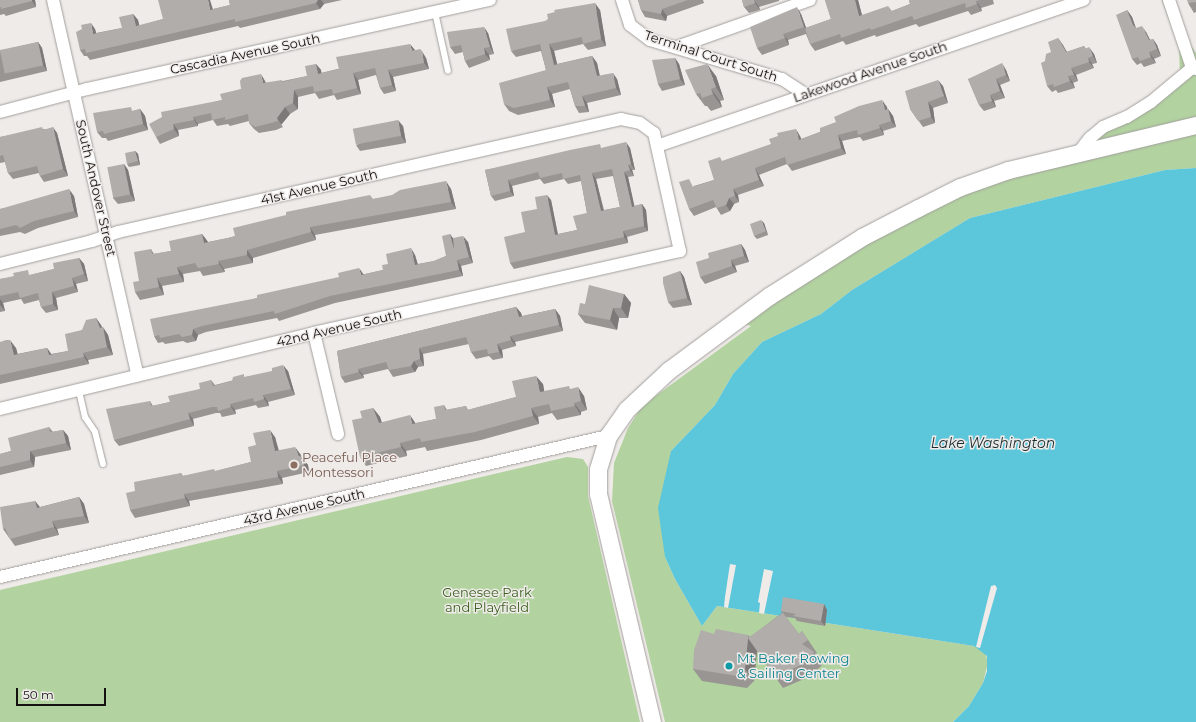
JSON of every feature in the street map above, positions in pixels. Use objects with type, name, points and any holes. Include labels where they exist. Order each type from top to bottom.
[{"type":"main road","points":[[652,722],[598,494],[598,469],[608,436],[626,410],[654,382],[770,296],[817,264],[862,237],[960,188],[1008,170],[1196,125]]},
{"type":"street","name":"South Andover Street","points":[[53,0],[138,376]]},
{"type":"street","name":"Cascadia Avenue South","points":[[0,112],[74,93],[490,0]]},
{"type":"street","name":"Terminal Court South","points":[[622,0],[625,16],[636,32],[650,40],[782,79],[806,94]]},
{"type":"street","points":[[677,47],[810,0]]},
{"type":"street","name":"Lakewood Avenue South","points":[[657,146],[1084,0]]},
{"type":"street","points":[[1079,152],[1090,138],[1103,127],[1127,117],[1151,102],[1194,68],[1169,0]]},
{"type":"street","name":"41st Avenue South","points":[[0,264],[107,236],[621,119],[640,123],[654,134],[657,146]]},
{"type":"street","name":"42nd Avenue South","points":[[0,409],[314,333],[680,251],[657,146]]},
{"type":"street","points":[[314,333],[338,434]]},
{"type":"street","name":"43rd Avenue South","points":[[0,577],[608,436]]},
{"type":"lane","points":[[435,12],[448,71]]},
{"type":"lane","points":[[79,391],[85,417],[95,432],[103,464]]},
{"type":"green space","points":[[1162,0],[1175,0],[1188,41],[1196,53],[1196,168],[1165,170],[970,218],[852,290],[821,314],[762,342],[733,374],[715,405],[671,451],[665,557],[675,579],[702,626],[717,606],[974,646],[985,651],[988,663],[983,683],[969,706],[953,722],[665,722],[612,501],[614,463],[628,428],[642,406],[751,326],[735,321],[918,208],[1079,152],[1180,77],[1179,46]]},
{"type":"green space","name":"Genesee Park and Playfield","points":[[567,457],[583,459],[588,467],[588,496],[640,722],[0,722],[0,590]]},
{"type":"water","name":"Lake Washington","points":[[1196,168],[1196,722],[953,722],[969,706],[983,683],[987,671],[987,656],[974,646],[717,606],[702,626],[675,579],[665,557],[658,508],[671,451],[715,405],[733,374],[762,342],[821,314],[852,290],[970,218],[1165,170]]},
{"type":"pier","points":[[730,564],[736,565],[728,608],[724,607]]},
{"type":"pier","points":[[764,569],[773,571],[764,614],[759,613],[760,603],[758,602]]},
{"type":"pier","points":[[995,585],[997,588],[980,648],[976,647],[991,586]]},
{"type":"building","points":[[0,0],[32,0],[32,1],[1,9]]},
{"type":"building","points":[[158,0],[208,0],[210,10],[230,5],[229,0],[318,0],[316,3],[235,22],[235,19],[86,53],[85,49],[80,50],[76,32],[82,29],[81,25],[91,23],[93,34],[122,28],[119,17],[133,14],[136,26],[163,19]]},
{"type":"building","points":[[638,0],[688,0],[662,9],[661,14],[641,10]]},
{"type":"building","points":[[742,0],[754,0],[755,3],[744,7]]},
{"type":"building","points":[[825,0],[855,0],[859,16],[888,6],[892,11],[910,4],[909,0],[980,0],[976,1],[977,4],[966,8],[965,3],[914,20],[912,16],[871,30],[870,28],[841,38],[840,34],[810,44],[805,28],[831,19]]},
{"type":"building","points":[[1187,0],[1196,0],[1196,2],[1188,3]]},
{"type":"building","points":[[595,3],[601,39],[583,44],[582,37],[549,44],[554,65],[592,56],[597,76],[613,73],[616,88],[582,96],[585,106],[575,106],[568,82],[547,87],[550,100],[514,108],[504,104],[499,83],[546,70],[540,44],[511,51],[506,29],[545,21],[548,19],[547,14],[555,12],[554,10]]},
{"type":"building","points":[[797,7],[804,27],[783,34],[785,38],[757,48],[750,27]]},
{"type":"building","points":[[1127,10],[1133,25],[1136,28],[1142,26],[1149,40],[1153,39],[1157,49],[1149,52],[1151,57],[1140,61],[1138,57],[1132,59],[1116,15]]},
{"type":"building","points":[[484,27],[490,47],[484,48],[485,54],[465,61],[461,45],[450,47],[447,32]]},
{"type":"building","points":[[1058,38],[1066,52],[1084,46],[1085,49],[1089,47],[1093,56],[1088,58],[1089,62],[1071,68],[1074,75],[1068,76],[1070,81],[1054,87],[1053,84],[1047,86],[1041,63],[1045,61],[1046,54],[1051,52],[1048,42]]},
{"type":"building","points":[[38,42],[43,65],[5,74],[0,50]]},
{"type":"building","points":[[410,44],[412,51],[420,49],[422,51],[424,63],[388,70],[392,85],[380,88],[375,68],[353,73],[357,88],[333,94],[332,89],[314,92],[313,86],[294,90],[293,103],[285,107],[277,118],[278,121],[255,127],[249,123],[248,114],[225,120],[225,117],[212,120],[211,113],[193,117],[194,120],[173,124],[174,129],[156,137],[149,124],[162,117],[161,112],[222,100],[220,94],[241,89],[240,81],[242,78],[261,74],[263,83],[282,80],[282,82],[307,76],[305,66],[316,64],[318,74],[339,69],[336,57]]},
{"type":"building","points":[[675,58],[680,79],[658,84],[652,60]]},
{"type":"building","points":[[1002,63],[1006,75],[996,79],[1000,91],[990,95],[992,101],[979,105],[968,79]]},
{"type":"building","points":[[707,64],[716,87],[711,89],[713,94],[702,98],[700,93],[696,94],[685,70]]},
{"type":"building","points":[[938,80],[944,96],[928,102],[931,117],[918,121],[910,109],[905,91]]},
{"type":"building","points":[[882,100],[885,110],[888,109],[891,121],[879,125],[880,128],[858,135],[857,130],[838,135],[841,148],[787,165],[785,157],[755,168],[759,180],[733,189],[735,196],[729,198],[726,205],[717,208],[713,200],[689,209],[679,182],[689,179],[693,187],[714,180],[708,161],[720,157],[722,161],[771,144],[769,139],[778,136],[777,133],[796,129],[799,140],[820,132],[820,128],[836,122],[834,117],[859,106]]},
{"type":"building","points":[[131,107],[132,111],[140,109],[143,124],[104,134],[103,131],[97,132],[93,113]]},
{"type":"building","points":[[398,120],[401,136],[356,144],[353,129]]},
{"type":"building","points":[[42,127],[43,130],[53,127],[63,169],[40,176],[37,166],[8,173],[3,155],[0,156],[0,137]]},
{"type":"building","points":[[626,142],[631,164],[628,165],[630,170],[624,172],[632,207],[642,204],[644,226],[623,231],[624,237],[510,263],[504,237],[525,232],[521,212],[537,209],[535,197],[547,195],[555,235],[577,230],[573,216],[587,213],[580,175],[563,179],[562,173],[540,178],[538,172],[508,180],[510,191],[491,196],[485,170],[600,144],[601,148]],"holes":[[[612,169],[620,207],[601,211],[592,173]]]},
{"type":"building","points":[[135,151],[138,161],[127,164],[125,153]]},
{"type":"building","points":[[124,164],[130,194],[113,198],[107,167]]},
{"type":"building","points":[[446,181],[451,202],[310,227],[311,232],[247,250],[247,255],[218,261],[219,264],[198,268],[195,263],[177,267],[179,274],[157,278],[159,287],[135,292],[133,282],[139,281],[134,252],[151,249],[152,254],[171,251],[169,241],[202,234],[204,243],[228,238],[235,236],[233,228],[286,215],[286,212],[370,195],[373,199],[392,195],[400,190]]},
{"type":"building","points":[[69,189],[74,211],[34,221],[20,228],[16,225],[0,229],[0,209]]},
{"type":"building","points":[[761,220],[766,231],[754,236],[750,224]]},
{"type":"building","points":[[450,234],[454,250],[453,238],[463,236],[469,257],[457,260],[459,270],[330,296],[275,314],[274,311],[202,326],[193,329],[192,335],[182,337],[179,334],[160,338],[159,335],[154,336],[150,319],[257,298],[257,295],[339,277],[338,273],[359,268],[361,275],[383,270],[382,265],[388,264],[386,254],[411,248],[415,265],[434,261],[446,256],[442,236]]},
{"type":"building","points":[[741,244],[744,256],[731,260],[732,266],[700,277],[696,262],[709,258],[708,253]]},
{"type":"building","points":[[79,258],[84,274],[72,278],[74,286],[52,292],[53,304],[41,307],[38,293],[20,298],[18,292],[0,296],[0,279],[14,276],[13,273],[28,270],[29,275],[54,269],[53,263]]},
{"type":"building","points":[[680,271],[687,298],[668,302],[663,277]]},
{"type":"building","points":[[589,285],[624,294],[621,308],[613,308],[610,320],[578,314],[580,303],[585,304]]},
{"type":"building","points":[[516,307],[519,317],[555,309],[559,325],[510,336],[511,340],[497,344],[499,352],[488,354],[487,349],[471,352],[466,337],[419,348],[420,359],[414,361],[411,366],[389,370],[386,362],[358,369],[359,372],[341,377],[337,351]]},
{"type":"building","points":[[96,318],[100,328],[103,327],[107,347],[83,353],[84,357],[0,375],[0,342],[10,340],[14,355],[47,348],[49,355],[68,351],[65,334],[82,330],[86,320]]},
{"type":"building","points":[[283,365],[291,389],[263,395],[264,399],[254,402],[253,398],[230,404],[231,407],[218,411],[217,407],[212,407],[188,413],[190,419],[114,440],[106,409],[150,401],[151,406],[170,402],[168,396],[200,389],[199,383],[211,380],[213,386],[232,381],[233,377],[244,374],[244,377],[272,371],[272,368]]},
{"type":"building","points":[[536,376],[540,392],[569,386],[570,389],[578,387],[581,401],[574,403],[575,406],[551,411],[549,404],[531,408],[533,416],[475,432],[421,442],[420,438],[400,443],[401,447],[360,457],[352,420],[362,418],[360,411],[373,408],[379,423],[410,415],[412,424],[436,419],[434,407],[444,405],[445,410],[466,406],[467,410],[516,397],[512,381]]},
{"type":"building","points":[[49,427],[50,432],[63,430],[66,443],[30,451],[30,460],[0,467],[0,454],[11,451],[8,438]]},
{"type":"building","points":[[270,430],[275,451],[295,447],[298,455],[302,458],[304,465],[277,471],[278,477],[184,494],[185,498],[130,510],[126,493],[135,491],[134,482],[181,473],[182,476],[214,469],[215,471],[251,462],[248,447],[256,445],[253,433]]},
{"type":"building","points":[[79,497],[84,516],[52,521],[54,527],[10,539],[5,528],[3,529],[0,507],[35,501],[37,508]]},
{"type":"building","points":[[783,597],[824,604],[821,621],[793,616],[796,614],[781,611]]},
{"type":"building","points":[[783,613],[799,634],[802,631],[808,640],[802,644],[814,652],[803,664],[775,676],[748,638]]},
{"type":"building","points":[[716,629],[748,635],[745,669],[738,676],[693,669],[694,650],[701,630],[714,634]]},
{"type":"place","name":"Peaceful Place Montessori","points":[[294,465]]},
{"type":"place","name":"Mt Baker Rowing & Sailing Center","points":[[729,666]]}]
